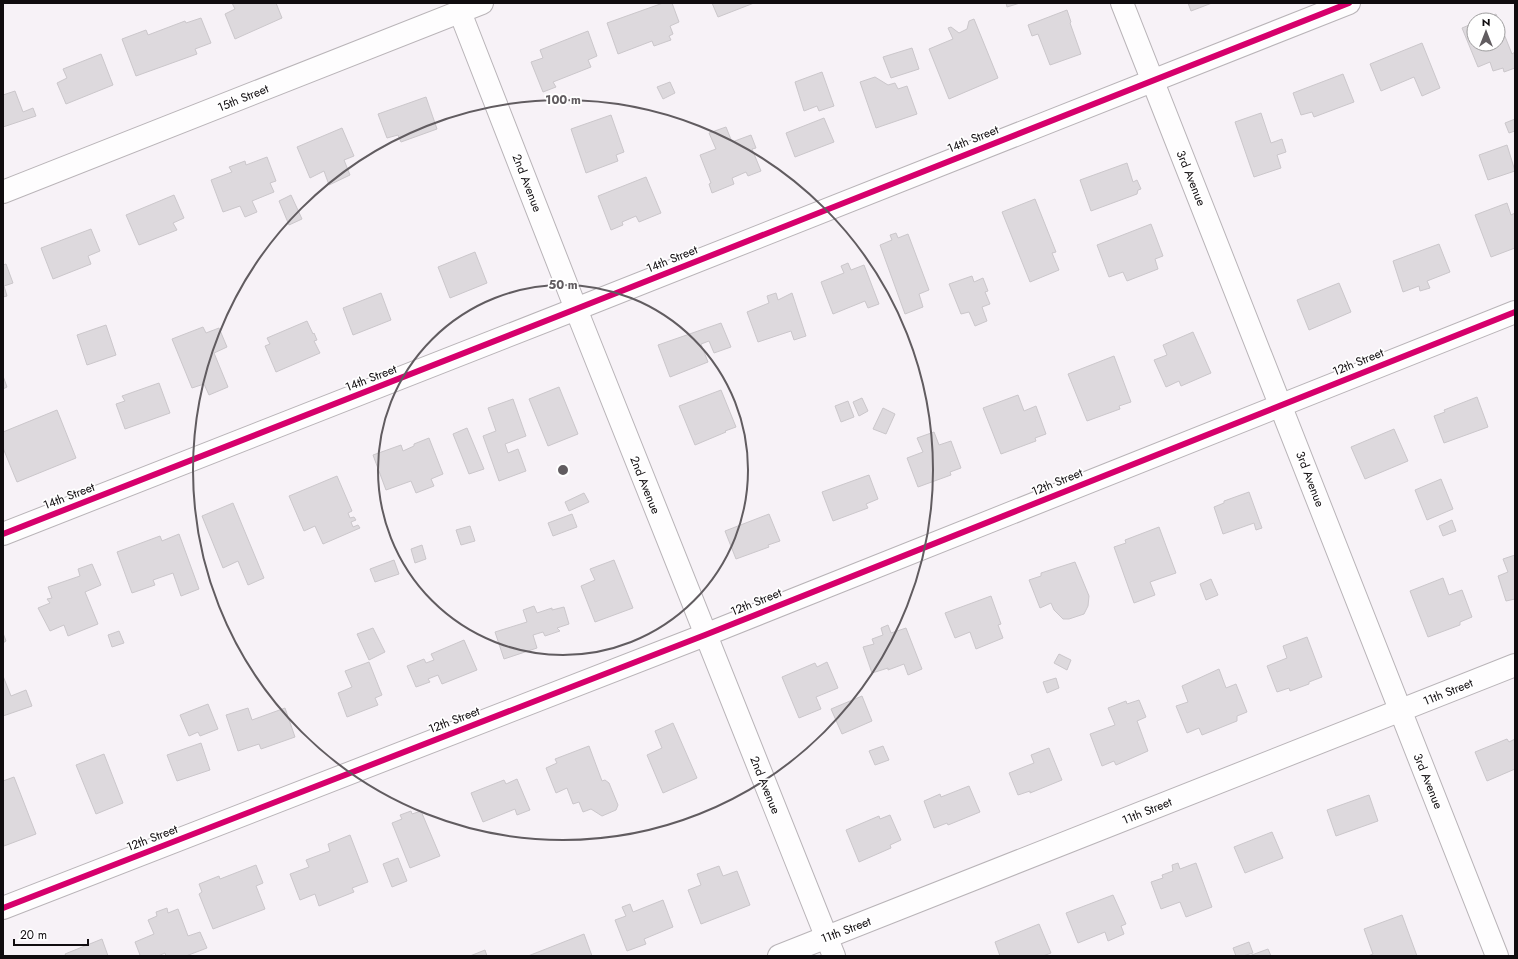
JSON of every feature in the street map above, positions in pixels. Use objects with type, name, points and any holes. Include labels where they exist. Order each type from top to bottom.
[{"type":"street","name":"15th Street","points":[[3,192],[482,3]]},
{"type":"street","name":"3rd Avenue","points":[[1122,3],[1497,956]]},
{"type":"street","name":"14th Street","points":[[3,534],[1349,3]]},
{"type":"street","name":"2nd Avenue","points":[[460,12],[705,635],[830,947]]},
{"type":"street","name":"12th Street","points":[[3,908],[705,635],[1281,404],[1515,312]]},
{"type":"street","name":"11th Street","points":[[779,956],[830,947],[1400,711],[1515,665]]},
{"type":"building","points":[[232,3],[276,3],[282,18],[235,39],[225,14],[235,9]]},
{"type":"building","points":[[663,3],[672,3],[679,22],[670,26],[673,34],[669,36],[671,40],[654,46],[652,41],[618,54],[607,23]]},
{"type":"building","points":[[712,3],[754,3],[718,17]]},
{"type":"building","points":[[1006,3],[1020,3],[1007,7]]},
{"type":"building","points":[[1188,3],[1212,3],[1191,11]]},
{"type":"building","points":[[1067,10],[1081,54],[1050,65],[1038,34],[1032,36],[1028,25]]},
{"type":"building","points":[[201,18],[211,43],[195,49],[197,54],[136,76],[122,39],[146,30],[148,35],[185,21],[186,23]]},
{"type":"building","points":[[974,19],[998,78],[949,99],[929,49],[953,39],[948,28],[951,27],[959,33],[967,29],[969,21]]},
{"type":"building","points":[[1466,26],[1466,38],[1462,28]]},
{"type":"building","points":[[588,31],[597,56],[588,60],[591,67],[553,82],[556,87],[543,92],[531,62],[543,58],[540,50]]},
{"type":"building","points":[[1506,39],[1512,54],[1515,52],[1515,68],[1504,72],[1503,68],[1493,71],[1490,62],[1478,67],[1472,52],[1506,52]]},
{"type":"building","points":[[1422,43],[1440,88],[1422,96],[1414,77],[1381,91],[1370,64]]},
{"type":"building","points":[[912,48],[919,69],[891,78],[883,57]]},
{"type":"building","points":[[101,54],[113,85],[66,104],[57,83],[67,78],[63,69]]},
{"type":"building","points":[[822,72],[834,106],[819,111],[817,106],[804,111],[795,82]]},
{"type":"building","points":[[1343,74],[1354,102],[1314,117],[1312,112],[1301,115],[1293,93]]},
{"type":"building","points":[[875,77],[888,85],[895,83],[898,89],[907,86],[917,114],[876,128],[860,82]]},
{"type":"building","points":[[670,82],[675,93],[663,99],[657,87]]},
{"type":"building","points":[[15,91],[23,112],[33,108],[36,116],[3,127],[3,95]]},
{"type":"building","points":[[426,97],[437,129],[401,142],[398,135],[387,138],[378,114]]},
{"type":"building","points":[[1261,113],[1271,143],[1282,139],[1286,152],[1277,155],[1281,168],[1254,177],[1235,122]]},
{"type":"building","points":[[611,115],[624,152],[616,155],[618,161],[586,173],[571,129]]},
{"type":"building","points":[[824,118],[834,142],[795,157],[786,133]]},
{"type":"building","points":[[1515,119],[1515,131],[1509,133],[1505,123]]},
{"type":"building","points":[[726,127],[732,142],[751,135],[756,148],[752,149],[761,171],[748,176],[746,172],[732,178],[734,184],[712,193],[709,184],[711,183],[700,155],[716,149],[709,133]]},
{"type":"building","points":[[342,128],[354,156],[344,160],[350,175],[329,185],[324,171],[310,178],[297,147]]},
{"type":"building","points":[[1507,145],[1515,171],[1488,180],[1479,155]]},
{"type":"building","points":[[267,157],[276,181],[270,183],[274,192],[252,201],[257,212],[245,217],[240,206],[223,212],[211,180],[232,172],[229,167],[245,161],[246,165]]},
{"type":"building","points":[[1127,163],[1133,182],[1137,180],[1141,189],[1138,190],[1137,194],[1091,211],[1080,180]]},
{"type":"building","points":[[646,177],[661,213],[639,222],[636,216],[622,222],[623,225],[611,230],[598,196]]},
{"type":"building","points":[[174,195],[184,218],[173,223],[177,230],[139,245],[126,215]]},
{"type":"building","points":[[291,195],[302,219],[289,225],[279,201]]},
{"type":"building","points":[[1035,199],[1056,252],[1052,253],[1059,270],[1030,282],[1002,212]]},
{"type":"building","points":[[1507,203],[1511,215],[1515,213],[1515,248],[1491,257],[1475,215]]},
{"type":"building","points":[[1151,224],[1163,256],[1155,259],[1158,269],[1127,281],[1123,272],[1109,277],[1097,245]]},
{"type":"building","points":[[91,229],[100,251],[88,256],[91,264],[53,279],[41,248]]},
{"type":"building","points":[[896,233],[898,238],[908,234],[929,290],[919,294],[923,307],[905,314],[880,245],[892,240],[890,235]]},
{"type":"building","points":[[1439,244],[1450,272],[1427,281],[1430,288],[1420,291],[1419,286],[1403,292],[1393,261]]},
{"type":"building","points":[[475,252],[487,283],[450,298],[438,267]]},
{"type":"building","points":[[848,263],[851,270],[864,265],[879,304],[868,308],[865,301],[833,314],[821,282],[844,273],[841,266]]},
{"type":"building","points":[[6,264],[13,283],[4,286],[7,296],[3,297],[3,265]]},
{"type":"building","points":[[972,276],[974,282],[983,278],[988,291],[985,292],[990,304],[982,307],[987,321],[975,326],[969,312],[961,314],[949,284]]},
{"type":"building","points":[[1339,283],[1351,312],[1309,330],[1297,300]]},
{"type":"building","points":[[381,293],[391,320],[353,335],[343,308]]},
{"type":"building","points":[[776,293],[778,300],[792,293],[806,336],[794,340],[791,331],[758,342],[747,312],[769,303],[767,296]]},
{"type":"building","points":[[307,321],[317,340],[314,341],[320,353],[276,372],[265,346],[270,344],[267,338]]},
{"type":"building","points":[[721,323],[731,347],[714,353],[709,341],[701,344],[708,362],[670,377],[658,345]]},
{"type":"building","points":[[106,325],[116,355],[87,365],[77,335]]},
{"type":"building","points":[[203,327],[206,333],[219,328],[227,347],[214,353],[228,387],[209,395],[204,384],[192,388],[172,339]]},
{"type":"building","points":[[1193,332],[1211,373],[1181,386],[1179,381],[1166,387],[1154,360],[1167,355],[1163,345]]},
{"type":"building","points":[[1114,356],[1131,402],[1119,406],[1120,409],[1087,421],[1068,374]]},
{"type":"building","points":[[3,376],[7,387],[3,389]]},
{"type":"building","points":[[159,383],[170,413],[125,429],[116,404],[125,401],[122,396]]},
{"type":"building","points":[[559,387],[578,434],[548,446],[529,399]]},
{"type":"building","points":[[721,390],[736,427],[695,445],[679,406]]},
{"type":"building","points":[[1018,395],[1024,411],[1036,406],[1046,434],[1035,438],[1036,441],[1001,454],[983,408]]},
{"type":"building","points":[[1477,397],[1488,427],[1444,443],[1434,416],[1445,412],[1444,410]]},
{"type":"building","points":[[862,398],[868,411],[859,416],[853,402]]},
{"type":"building","points":[[513,399],[526,436],[505,444],[508,453],[518,449],[526,471],[499,481],[483,436],[496,431],[488,408]]},
{"type":"building","points":[[848,401],[854,417],[841,422],[835,406]]},
{"type":"building","points":[[883,408],[895,414],[886,434],[873,429]]},
{"type":"building","points":[[57,410],[76,458],[17,482],[3,448],[3,432]]},
{"type":"building","points":[[467,428],[484,469],[469,474],[453,434]]},
{"type":"building","points":[[1394,429],[1408,461],[1365,479],[1351,447]]},
{"type":"building","points":[[934,432],[939,445],[951,441],[961,468],[950,472],[951,475],[918,487],[907,458],[923,452],[917,438]]},
{"type":"building","points":[[429,438],[443,474],[431,479],[434,486],[416,493],[411,481],[386,490],[373,455],[401,445],[403,451],[414,446],[414,444]]},
{"type":"building","points":[[869,475],[878,499],[866,504],[868,508],[833,521],[822,492]]},
{"type":"building","points":[[337,476],[352,511],[348,513],[350,518],[354,517],[356,520],[351,522],[353,527],[358,525],[360,528],[323,544],[315,526],[304,531],[289,496]]},
{"type":"building","points":[[1441,479],[1453,509],[1427,520],[1415,490]]},
{"type":"building","points":[[1249,492],[1262,528],[1256,530],[1254,523],[1223,534],[1214,507],[1224,503],[1224,501]]},
{"type":"building","points":[[584,493],[589,502],[569,511],[565,502]]},
{"type":"building","points":[[233,503],[264,578],[248,585],[238,561],[223,568],[202,516]]},
{"type":"building","points":[[572,514],[577,527],[553,536],[548,523]]},
{"type":"building","points":[[769,514],[780,541],[768,545],[769,547],[736,559],[725,531]]},
{"type":"building","points":[[1452,520],[1456,531],[1443,536],[1439,526]]},
{"type":"building","points":[[470,526],[475,541],[461,545],[456,530]]},
{"type":"building","points":[[1159,527],[1176,573],[1150,582],[1155,595],[1134,603],[1114,547],[1126,543],[1125,540]]},
{"type":"building","points":[[179,534],[199,589],[181,596],[173,573],[153,580],[155,585],[132,593],[117,552],[160,536],[162,541]]},
{"type":"building","points":[[422,545],[426,559],[415,563],[411,549]]},
{"type":"building","points":[[1515,555],[1515,599],[1506,601],[1498,576],[1508,572],[1503,559]]},
{"type":"building","points":[[394,560],[399,574],[375,582],[370,569]]},
{"type":"building","points":[[614,560],[633,608],[595,622],[581,586],[595,580],[590,569]]},
{"type":"building","points":[[1075,562],[1089,596],[1088,606],[1084,614],[1069,619],[1063,619],[1054,610],[1051,603],[1040,608],[1029,580],[1041,576],[1041,573]]},
{"type":"building","points":[[92,564],[101,585],[85,592],[98,624],[68,636],[64,625],[50,631],[38,608],[50,603],[47,599],[52,598],[48,587],[80,576],[78,569]]},
{"type":"building","points":[[1443,578],[1449,595],[1462,590],[1472,617],[1460,622],[1460,625],[1428,637],[1410,591]]},
{"type":"building","points":[[1211,579],[1218,595],[1206,600],[1200,584]]},
{"type":"building","points":[[991,596],[1001,624],[998,625],[1003,638],[976,649],[970,632],[955,638],[945,613]]},
{"type":"building","points":[[534,606],[537,613],[552,608],[552,610],[564,607],[569,624],[557,628],[560,631],[545,636],[543,632],[533,635],[537,648],[504,659],[495,632],[527,622],[523,610]]},
{"type":"building","points":[[888,625],[891,633],[906,628],[922,669],[908,675],[904,664],[888,670],[888,668],[872,673],[863,647],[874,644],[872,639],[883,635],[881,628]]},
{"type":"building","points":[[373,628],[385,652],[369,660],[357,634]]},
{"type":"building","points":[[119,631],[124,643],[112,647],[108,635]]},
{"type":"building","points":[[3,633],[6,641],[3,643]]},
{"type":"building","points":[[1307,637],[1322,677],[1309,682],[1309,684],[1290,691],[1289,688],[1277,692],[1267,666],[1287,658],[1283,646]]},
{"type":"building","points":[[464,640],[477,670],[442,684],[438,675],[428,679],[430,682],[416,687],[407,666],[424,659],[426,663],[434,660],[431,654]]},
{"type":"building","points":[[1059,654],[1071,660],[1067,670],[1054,663]]},
{"type":"building","points":[[369,662],[382,695],[375,698],[378,705],[347,717],[338,693],[352,687],[345,671]]},
{"type":"building","points":[[827,662],[838,688],[816,697],[821,709],[799,718],[782,677],[815,663],[817,667]]},
{"type":"building","points":[[1219,669],[1226,688],[1236,684],[1247,712],[1237,716],[1237,721],[1202,735],[1199,728],[1187,733],[1176,706],[1188,702],[1182,686]]},
{"type":"building","points":[[3,676],[11,696],[26,690],[32,706],[3,716]]},
{"type":"building","points":[[1056,678],[1059,688],[1047,693],[1043,682]]},
{"type":"building","points":[[862,696],[872,721],[842,734],[831,709]]},
{"type":"building","points":[[1139,700],[1146,717],[1137,721],[1148,751],[1116,765],[1114,761],[1102,766],[1090,734],[1115,725],[1108,708],[1126,701],[1127,704]]},
{"type":"building","points":[[208,704],[218,729],[200,736],[198,732],[189,736],[180,715]]},
{"type":"building","points":[[248,708],[252,720],[285,708],[295,737],[261,749],[259,744],[238,751],[226,715]]},
{"type":"building","points":[[673,723],[697,778],[663,793],[647,755],[662,748],[655,731]]},
{"type":"building","points":[[1507,739],[1509,742],[1515,739],[1515,769],[1487,781],[1475,752]]},
{"type":"building","points":[[201,743],[210,770],[177,781],[167,755]]},
{"type":"building","points":[[589,746],[602,781],[605,780],[609,783],[618,805],[616,810],[602,816],[591,809],[583,812],[579,802],[573,804],[567,788],[556,793],[546,768],[557,763],[555,759]]},
{"type":"building","points":[[883,746],[889,760],[875,765],[869,751]]},
{"type":"building","points":[[1049,748],[1062,780],[1030,793],[1030,791],[1018,795],[1009,773],[1034,763],[1031,755]]},
{"type":"building","points":[[104,754],[123,803],[96,814],[76,765]]},
{"type":"building","points":[[14,777],[36,834],[4,846],[3,781]]},
{"type":"building","points":[[517,779],[530,810],[517,815],[515,809],[483,822],[471,793],[504,780],[506,784]]},
{"type":"building","points":[[969,786],[980,812],[948,825],[947,823],[934,828],[924,801],[940,794],[941,797]]},
{"type":"building","points":[[1369,795],[1378,821],[1336,836],[1327,810]]},
{"type":"building","points":[[411,811],[412,814],[421,811],[440,856],[410,868],[392,823],[402,819],[400,815]]},
{"type":"building","points":[[890,815],[901,840],[890,845],[891,848],[859,862],[846,830],[879,816],[880,819]]},
{"type":"building","points":[[1272,832],[1283,858],[1245,873],[1234,847]]},
{"type":"building","points":[[350,835],[368,882],[352,888],[354,892],[319,906],[315,894],[300,900],[290,874],[309,867],[306,860],[330,851],[328,844]]},
{"type":"building","points":[[398,858],[407,881],[392,887],[383,864]]},
{"type":"building","points":[[1178,863],[1180,869],[1196,863],[1212,907],[1186,917],[1180,902],[1161,909],[1151,882],[1163,878],[1162,875],[1173,871],[1172,865]]},
{"type":"building","points":[[256,865],[263,883],[256,886],[265,909],[213,929],[199,894],[202,892],[199,884],[219,876],[220,879]]},
{"type":"building","points":[[719,866],[723,876],[737,871],[750,905],[701,924],[688,890],[701,885],[697,874]]},
{"type":"building","points":[[1113,895],[1126,924],[1121,926],[1124,934],[1108,941],[1105,932],[1078,943],[1066,913]]},
{"type":"building","points":[[663,900],[673,927],[644,939],[646,944],[627,951],[615,920],[626,916],[622,907],[630,904],[633,912]]},
{"type":"building","points":[[167,908],[168,913],[178,909],[188,936],[200,932],[207,948],[186,956],[166,956],[165,953],[158,956],[138,956],[140,955],[135,942],[154,934],[148,920],[157,916],[156,912]]},
{"type":"building","points":[[1402,915],[1417,956],[1368,956],[1373,954],[1364,929]]},
{"type":"building","points":[[1039,924],[1051,953],[1043,956],[1000,956],[995,942]]},
{"type":"building","points":[[584,934],[592,956],[528,956]]},
{"type":"building","points":[[102,939],[108,956],[66,956],[65,954]]},
{"type":"building","points":[[1249,942],[1253,953],[1243,956],[1236,956],[1233,948]]},
{"type":"building","points":[[1268,949],[1271,956],[1249,956]]},
{"type":"building","points":[[485,950],[487,956],[470,956]]},
{"type":"cycle path","points":[[3,534],[1349,3]]},
{"type":"cycle path","points":[[3,908],[705,635],[1515,312]]}]
